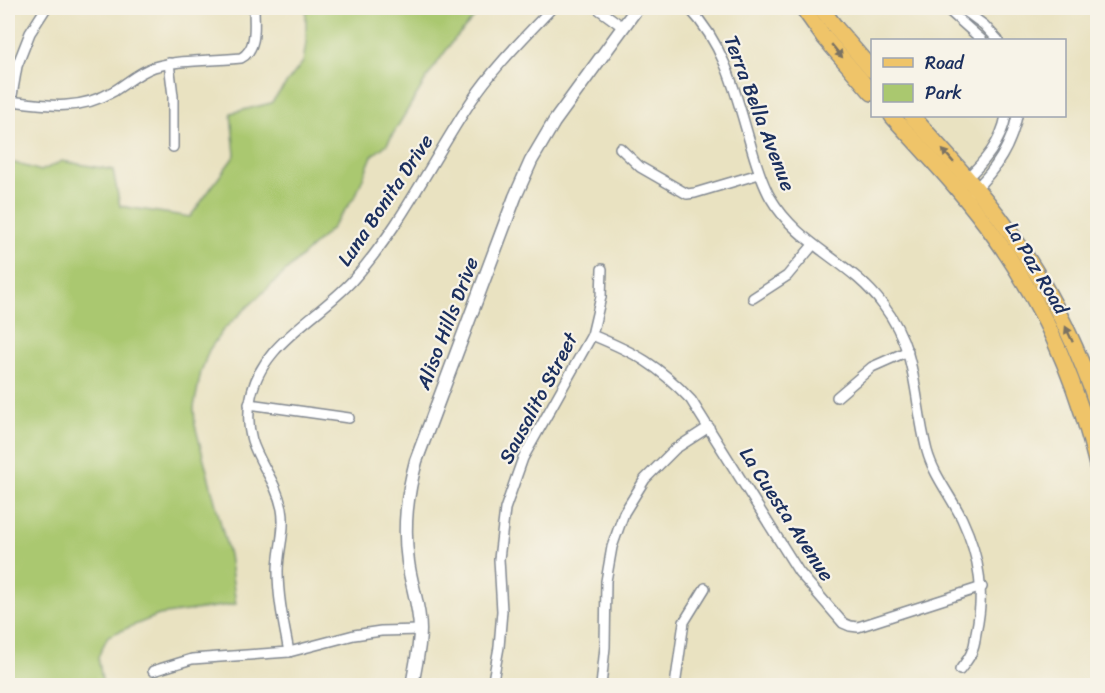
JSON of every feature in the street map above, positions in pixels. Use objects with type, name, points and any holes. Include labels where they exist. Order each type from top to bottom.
[{"type":"main road","points":[[803,8],[823,36],[871,91]]},
{"type":"main road","points":[[821,8],[871,68]]},
{"type":"main road","name":"La Paz Road","points":[[893,117],[966,188],[1023,252],[1058,310],[1083,366],[1098,408]]},
{"type":"main road","name":"La Paz Road","points":[[913,117],[966,188],[1014,263],[1047,324],[1061,352],[1082,410],[1098,469]]},
{"type":"street","points":[[8,119],[17,66],[30,33],[46,8]]},
{"type":"street","points":[[11,101],[67,107],[92,101],[113,92],[150,69],[169,63],[234,59],[248,54],[253,41],[254,8]]},
{"type":"street","name":"Luna Bonita Drive","points":[[288,652],[278,568],[284,534],[282,509],[249,432],[249,404],[254,383],[264,362],[279,345],[323,309],[352,280],[405,209],[473,99],[552,8]]},
{"type":"street","points":[[597,8],[623,27]]},
{"type":"street","name":"Aliso Hills Drive","points":[[412,686],[420,630],[404,527],[407,493],[416,461],[515,197],[531,161],[554,122],[637,8]]},
{"type":"street","name":"Terra Bella Avenue","points":[[689,8],[711,35],[721,53],[759,174],[779,212],[796,232],[866,285],[898,327],[908,351],[927,453],[972,544],[982,587],[980,614],[972,651],[960,670]]},
{"type":"street","points":[[946,8],[981,39]]},
{"type":"street","points":[[961,8],[984,24],[997,39]]},
{"type":"street","points":[[169,63],[173,96],[173,147]]},
{"type":"street","points":[[966,188],[988,158],[1006,117]]},
{"type":"street","points":[[966,188],[997,164],[1013,135],[1017,117]]},
{"type":"street","points":[[620,148],[640,167],[687,194],[695,194],[759,174]]},
{"type":"street","points":[[753,298],[787,276],[813,245]]},
{"type":"street","name":"Sausalito Street","points":[[492,686],[502,611],[499,559],[505,509],[523,458],[592,336],[601,297],[602,269]]},
{"type":"street","name":"La Cuesta Avenue","points":[[592,336],[629,350],[651,363],[691,400],[799,572],[843,623],[858,627],[982,587]]},
{"type":"street","points":[[837,397],[872,367],[908,351]]},
{"type":"street","points":[[249,404],[350,418]]},
{"type":"street","points":[[601,686],[605,647],[606,581],[612,547],[624,513],[645,479],[675,449],[709,427]]},
{"type":"street","points":[[675,686],[684,622],[705,588]]},
{"type":"street","points":[[153,671],[192,659],[288,652],[354,635],[381,631],[420,630]]},
{"type":"green space","points":[[306,8],[483,8],[452,42],[428,76],[387,144],[372,156],[356,195],[331,229],[223,330],[209,350],[201,372],[194,407],[195,425],[229,555],[236,604],[159,615],[108,636],[98,657],[103,685],[8,685],[8,161],[41,171],[62,161],[113,170],[120,206],[190,217],[235,155],[231,113],[271,103],[303,62],[306,43]]}]
